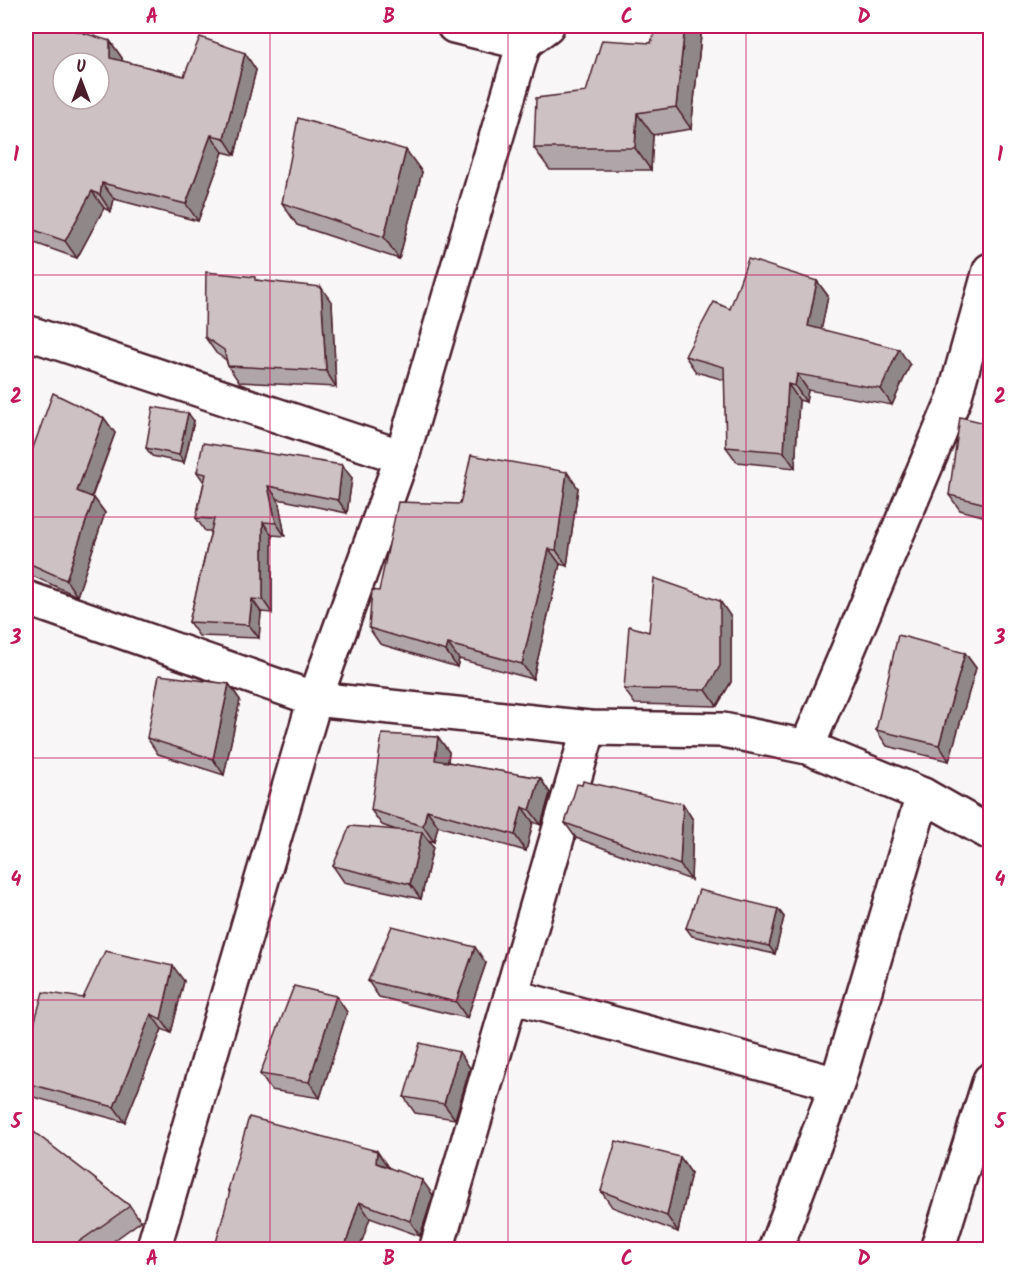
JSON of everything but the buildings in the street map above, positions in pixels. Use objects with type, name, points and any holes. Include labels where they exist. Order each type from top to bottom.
[{"type":"street","points":[[153,1250],[315,699],[402,457],[535,34],[454,26]]},
{"type":"street","points":[[807,747],[954,399],[990,270]]},
{"type":"street","points":[[26,332],[402,457]]},
{"type":"street","points":[[26,598],[315,699],[589,728],[723,730],[807,747],[923,795],[990,833]]},
{"type":"street","points":[[436,1250],[589,728]]},
{"type":"street","points":[[775,1250],[837,1084],[923,795]]},
{"type":"street","points":[[511,996],[837,1084]]},
{"type":"street","points":[[938,1250],[990,1080]]}]
